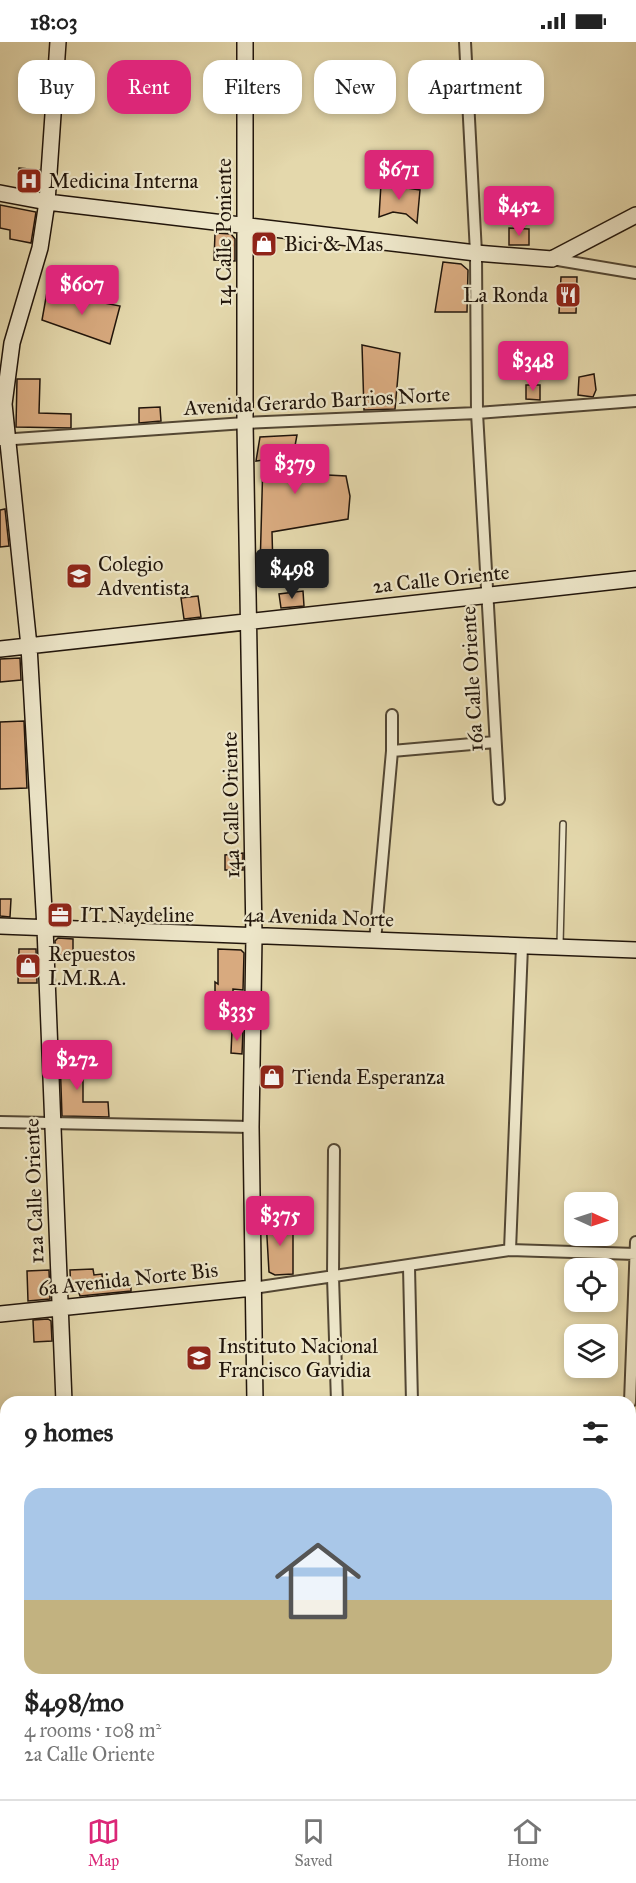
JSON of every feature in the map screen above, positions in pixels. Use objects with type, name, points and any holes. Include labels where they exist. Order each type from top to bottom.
[{"type":"street","name":"12a Calle Oriente","points":[[58,42],[46,202],[40,248],[12,344],[4,404],[4,440],[29,646],[45,928],[64,1396]]},
{"type":"street","name":"14 Calle Poniente","points":[[245,42],[245,423]]},
{"type":"street","name":"16a Calle Oriente","points":[[465,42],[476,253],[477,413],[499,799]]},
{"type":"street","points":[[0,193],[46,202],[476,253],[552,259],[636,273]]},
{"type":"street","points":[[552,259],[636,214]]},
{"type":"street","name":"Avenida Gerardo Barrios Norte","points":[[4,440],[245,423],[477,413],[636,402]]},
{"type":"street","name":"14a Calle Oriente","points":[[245,423],[254,936],[251,1127],[255,1396]]},
{"type":"street","name":"2a Calle Oriente","points":[[0,649],[636,579]]},
{"type":"street","points":[[379,941],[392,751],[392,715]]},
{"type":"street","points":[[392,751],[495,742]]},
{"type":"street","name":"4a Avenida Norte","points":[[0,926],[636,950]]},
{"type":"street","points":[[510,1250],[522,946]]},
{"type":"street","points":[[0,1122],[251,1127]]},
{"type":"street","points":[[334,1150],[333,1277],[337,1396]]},
{"type":"street","points":[[630,1396],[636,1242]]},
{"type":"street","name":"6a Avenida Norte Bis","points":[[0,1314],[254,1288],[409,1267],[510,1250],[636,1254]]},
{"type":"street","points":[[409,1267],[412,1396]]},
{"type":"lane","points":[[560,947],[563,824]]},
{"type":"building","name":"Medicina Interna","points":[[19,168],[39,170],[38,190],[18,186]]},
{"type":"building","points":[[381,184],[420,190],[417,223],[406,214],[393,212],[379,217]]},
{"type":"building","points":[[0,205],[36,212],[31,243],[10,239],[10,230],[0,228]]},
{"type":"building","points":[[509,228],[529,229],[529,245],[509,245]]},
{"type":"building","points":[[215,233],[231,234],[235,239],[235,261],[214,260]]},
{"type":"building","name":"Bici & Mas","points":[[259,237],[274,239],[273,248],[255,247],[255,241]]},
{"type":"building","points":[[443,262],[461,264],[468,270],[467,312],[435,312]]},
{"type":"building","name":"La Ronda","points":[[561,277],[577,277],[576,313],[559,313]]},
{"type":"building","points":[[47,292],[120,306],[110,344],[42,320]]},
{"type":"building","points":[[362,345],[400,353],[395,409],[364,410]]},
{"type":"building","points":[[594,374],[596,390],[593,397],[578,395],[579,377]]},
{"type":"building","points":[[17,379],[40,379],[39,413],[71,414],[71,428],[16,427]]},
{"type":"building","points":[[526,385],[540,385],[540,400],[526,399]]},
{"type":"building","points":[[160,407],[161,421],[139,423],[139,408]]},
{"type":"building","points":[[297,435],[290,473],[346,476],[350,496],[348,519],[272,532],[273,569],[260,569],[263,460],[256,461],[260,437]]},
{"type":"building","points":[[5,509],[9,546],[0,547],[0,510]]},
{"type":"building","points":[[303,591],[304,606],[281,608],[279,594]]},
{"type":"building","points":[[198,596],[201,617],[184,619],[181,598]]},
{"type":"building","points":[[20,658],[21,680],[0,682],[0,659]]},
{"type":"building","points":[[24,721],[27,788],[0,789],[0,722]]},
{"type":"building","points":[[243,853],[243,870],[225,870],[225,855]]},
{"type":"building","points":[[0,899],[11,899],[10,917],[0,916]]},
{"type":"building","points":[[58,938],[73,939],[73,956],[56,955],[55,941]]},
{"type":"building","name":"Repuestos I.M.R.A.","points":[[19,949],[36,949],[37,983],[18,983]]},
{"type":"building","points":[[218,949],[241,950],[244,953],[243,990],[233,989],[233,1006],[215,1006],[215,982],[218,984]]},
{"type":"building","points":[[232,1030],[243,1030],[242,1054],[231,1053]]},
{"type":"building","points":[[60,1057],[83,1057],[83,1102],[108,1102],[109,1117],[62,1116]]},
{"type":"building","points":[[266,1220],[293,1220],[293,1274],[275,1275],[269,1272]]},
{"type":"building","points":[[93,1269],[94,1275],[102,1274],[103,1287],[131,1285],[131,1291],[80,1296],[78,1290],[71,1291],[70,1270]]},
{"type":"building","points":[[49,1270],[50,1299],[28,1301],[27,1271]]},
{"type":"building","points":[[48,1319],[51,1321],[52,1341],[34,1342],[33,1320]]},
{"type":"place","name":"Medicina Interna","points":[[29,181]]},
{"type":"place","name":"Bici & Mas","points":[[264,244]]},
{"type":"place","name":"La Ronda","points":[[568,295]]},
{"type":"place","name":"Colegio Adventista","points":[[79,576]]},
{"type":"place","name":"IT Naydeline","points":[[60,915]]},
{"type":"place","name":"Repuestos I.M.R.A.","points":[[28,966]]},
{"type":"place","name":"Tienda Esperanza","points":[[272,1077]]},
{"type":"place","name":"Instituto Nacional Francisco Gavidia","points":[[199,1358]]}]
